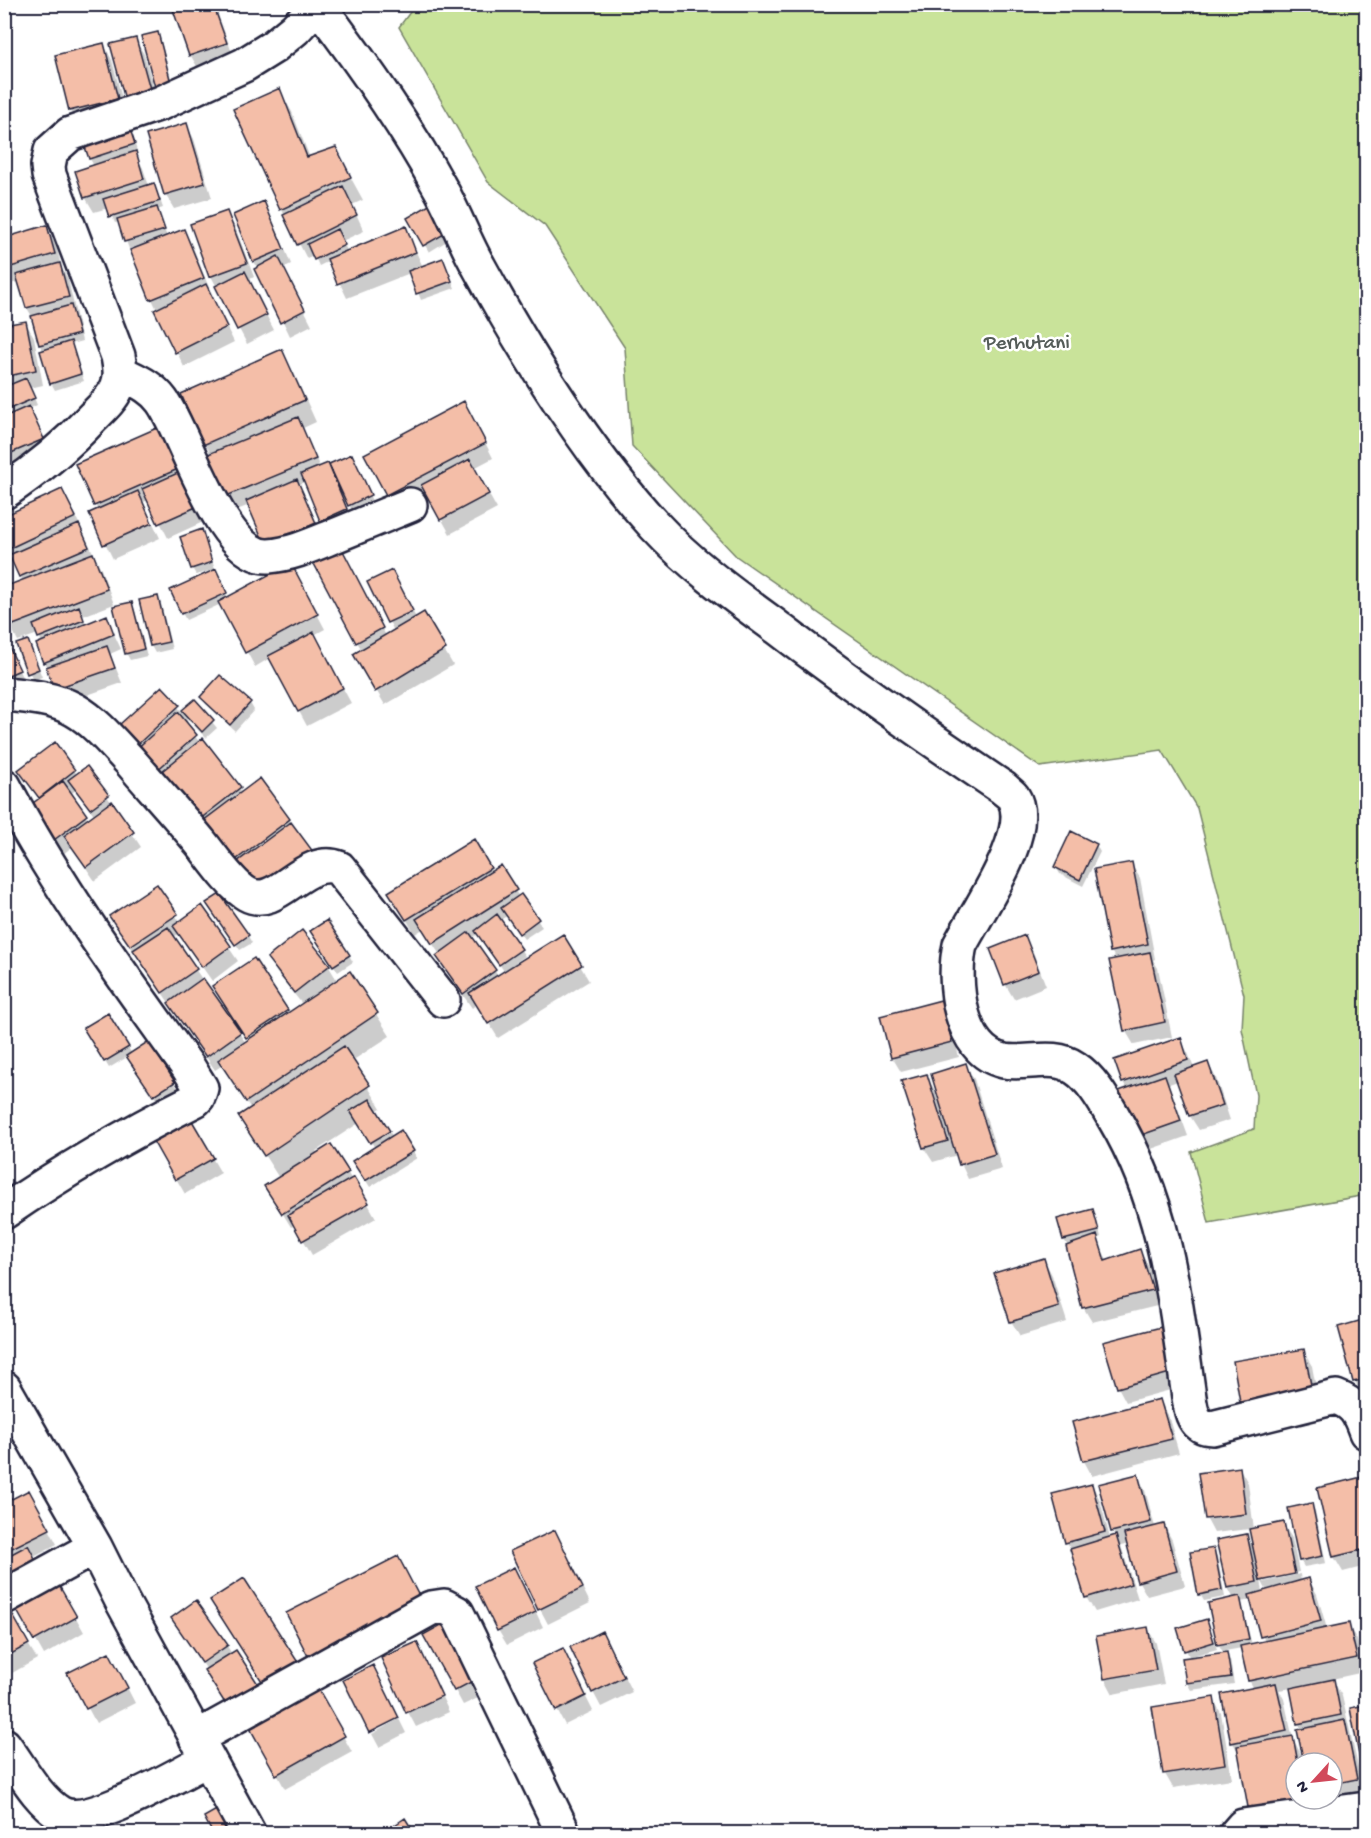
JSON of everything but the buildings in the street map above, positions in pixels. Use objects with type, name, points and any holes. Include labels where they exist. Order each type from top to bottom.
[{"type":"street","points":[[4,492],[36,470],[71,441],[117,388],[121,373],[118,356],[50,175],[48,166],[51,151],[70,134],[161,103],[244,65],[281,41],[318,5],[382,93],[413,141],[440,187],[478,266],[557,397],[608,468],[656,527],[698,566],[842,677],[1004,788],[1014,798],[1018,810],[1018,827],[1011,850],[960,945],[957,961],[959,999],[968,1028],[978,1048],[990,1057],[1006,1061],[1048,1060],[1074,1067],[1086,1078],[1115,1120],[1149,1192],[1165,1242],[1192,1416],[1206,1428],[1212,1428],[1336,1397],[1348,1401],[1359,1413],[1366,1432]]},
{"type":"street","points":[[121,373],[148,386],[163,402],[197,475],[234,537],[250,552],[269,556],[298,550],[410,505]]},
{"type":"street","points":[[4,693],[55,702],[84,717],[106,736],[242,891],[250,896],[268,895],[321,865],[329,864],[339,868],[443,1000]]},
{"type":"street","points":[[4,786],[88,927],[201,1088],[195,1100],[82,1162],[4,1212]]},
{"type":"street","points":[[4,1388],[95,1547],[122,1601],[249,1833]]},
{"type":"street","points":[[4,1597],[95,1547]]},
{"type":"street","points":[[4,1745],[46,1803],[61,1814],[72,1817],[91,1815],[120,1804],[202,1749],[431,1608],[444,1606],[457,1613],[564,1833]]},
{"type":"street","points":[[1236,1833],[1243,1826],[1366,1809]]},
{"type":"green space","name":"Perhutani","points":[[416,4],[1366,5],[1366,1195],[1209,1223],[1191,1152],[1254,1129],[1256,1095],[1242,1029],[1244,995],[1197,808],[1162,750],[1040,767],[736,556],[632,446],[625,348],[545,226],[488,182],[399,27]]}]
